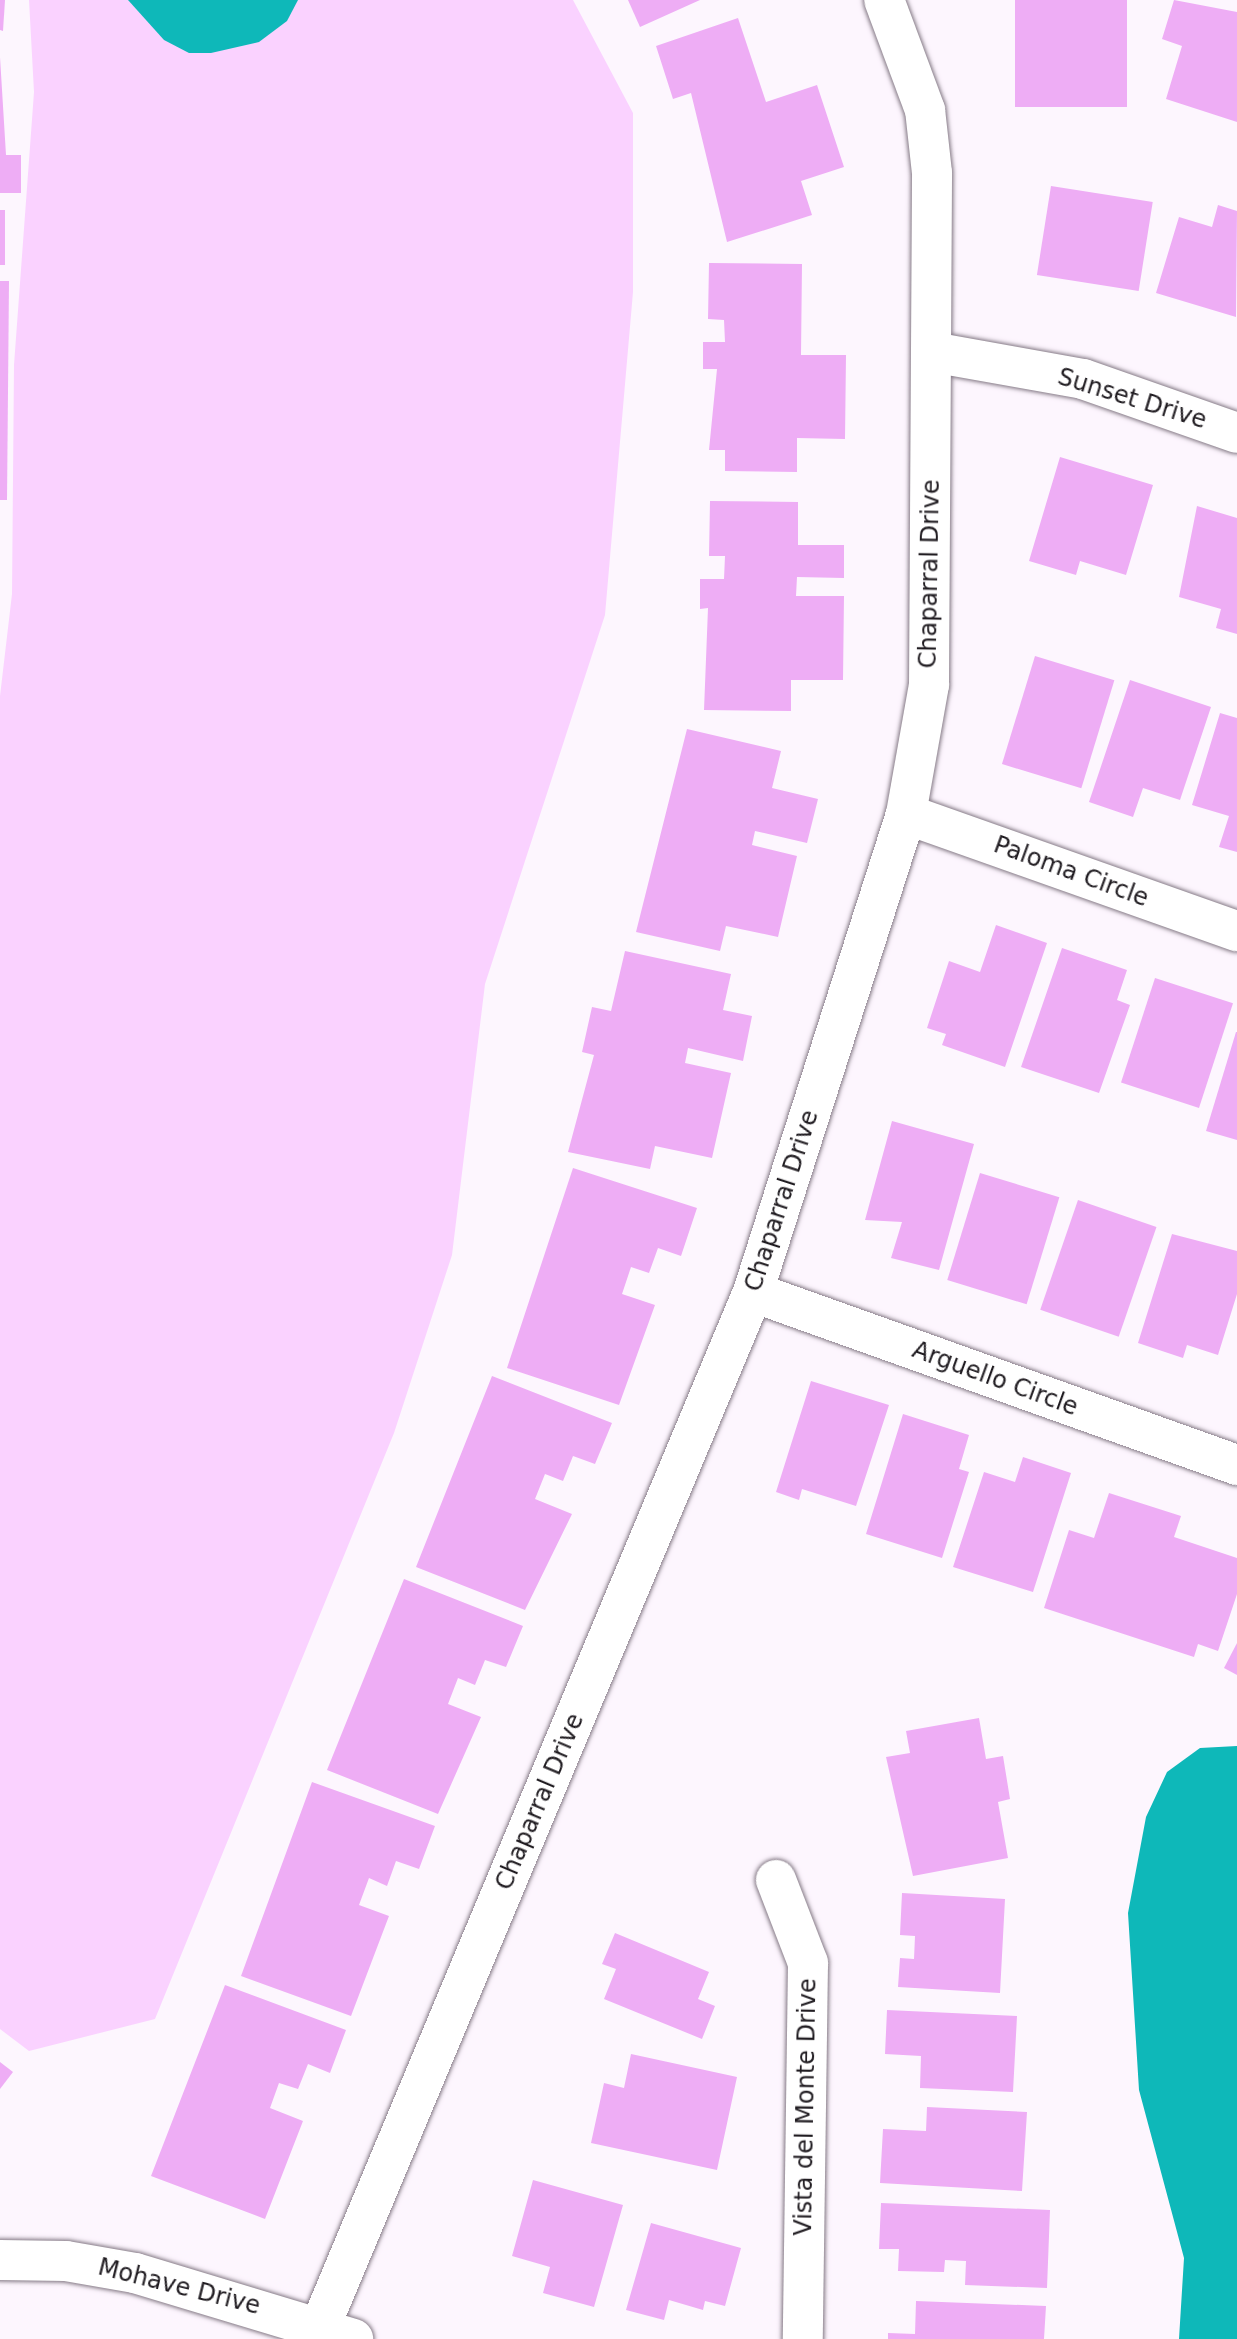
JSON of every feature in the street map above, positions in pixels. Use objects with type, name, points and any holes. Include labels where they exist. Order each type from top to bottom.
[{"type":"street","name":"Chaparral Drive","points":[[330,2334],[753,1292],[906,814],[929,685],[932,352],[925,110],[884,0]]},
{"type":"street","name":"Sunset Drive","points":[[932,352],[1083,379],[1237,433]]},
{"type":"street","name":"Paloma Circle","points":[[906,814],[1237,931]]},
{"type":"street","name":"Arguello Circle","points":[[753,1292],[1237,1465]]},
{"type":"street","name":"Vista del Monte Drive","points":[[776,1880],[808,1963],[803,2339]]},
{"type":"street","name":"Mohave Drive","points":[[0,2260],[66,2261],[135,2273],[330,2334]]},
{"type":"shaded area","points":[[29,0],[573,0],[633,113],[633,292],[605,615],[485,984],[452,1255],[394,1433],[155,2019],[29,2051],[0,2029],[0,696],[12,594],[14,365],[34,92]]},
{"type":"water","points":[[128,0],[298,0],[287,21],[259,42],[211,53],[189,53],[164,40]]},
{"type":"water","points":[[1237,1746],[1237,2339],[1179,2339],[1184,2258],[1139,2090],[1128,1913],[1146,1817],[1167,1772],[1200,1748]]},
{"type":"building","points":[[0,0],[5,0],[3,31],[0,30]]},
{"type":"building","points":[[628,0],[700,0],[640,27]]},
{"type":"building","points":[[1015,0],[1127,0],[1127,107],[1015,107]]},
{"type":"building","points":[[1174,0],[1237,12],[1237,122],[1166,99],[1182,46],[1162,39]]},
{"type":"building","points":[[738,18],[766,102],[817,85],[844,167],[801,181],[812,215],[727,242],[691,93],[673,99],[656,46]]},
{"type":"building","points":[[0,57],[6,155],[21,155],[21,193],[0,193]]},
{"type":"building","points":[[1051,186],[1153,202],[1139,291],[1037,275]]},
{"type":"building","points":[[1218,205],[1237,211],[1236,317],[1156,293],[1179,217],[1212,227]]},
{"type":"building","points":[[0,210],[5,210],[5,265],[0,265]]},
{"type":"building","points":[[709,263],[802,264],[801,355],[846,355],[845,439],[797,438],[797,472],[725,471],[725,450],[709,450],[717,369],[703,369],[703,342],[725,342],[724,320],[708,319]]},
{"type":"building","points":[[0,281],[9,281],[7,500],[0,500]]},
{"type":"building","points":[[1060,457],[1153,485],[1126,575],[1080,561],[1076,575],[1029,561]]},
{"type":"building","points":[[710,501],[798,502],[798,545],[844,545],[844,578],[797,577],[796,596],[844,596],[843,680],[791,680],[791,711],[704,710],[708,608],[700,609],[700,579],[724,579],[725,556],[709,556]]},
{"type":"building","points":[[1197,506],[1237,518],[1237,634],[1216,628],[1221,609],[1179,597]]},
{"type":"building","points":[[1035,656],[1114,680],[1081,788],[1002,764]]},
{"type":"building","points":[[1130,680],[1211,707],[1180,800],[1143,788],[1133,817],[1089,802]]},
{"type":"building","points":[[1220,713],[1237,718],[1237,852],[1219,847],[1229,816],[1192,805]]},
{"type":"building","points":[[687,729],[781,751],[772,788],[818,799],[807,843],[755,831],[752,845],[797,856],[778,937],[726,926],[720,951],[636,932]]},
{"type":"building","points":[[996,925],[1047,943],[1005,1067],[942,1045],[946,1034],[927,1028],[949,961],[980,972]]},
{"type":"building","points":[[1062,948],[1127,970],[1117,1000],[1130,1005],[1099,1093],[1021,1067]]},
{"type":"building","points":[[625,951],[731,974],[723,1010],[752,1016],[743,1061],[688,1048],[685,1063],[731,1073],[712,1158],[655,1146],[650,1169],[568,1152],[594,1055],[582,1052],[592,1007],[611,1011]]},
{"type":"building","points":[[1155,978],[1233,1003],[1199,1108],[1121,1083]]},
{"type":"building","points":[[1237,1032],[1237,1140],[1206,1131]]},
{"type":"building","points":[[892,1121],[974,1144],[939,1270],[891,1258],[902,1222],[865,1220]]},
{"type":"building","points":[[573,1168],[697,1208],[681,1256],[658,1248],[649,1273],[631,1267],[622,1294],[655,1305],[619,1405],[507,1368]]},
{"type":"building","points":[[980,1173],[1059,1197],[1027,1304],[947,1280]]},
{"type":"building","points":[[1078,1200],[1156,1227],[1119,1337],[1040,1310]]},
{"type":"building","points":[[1172,1234],[1237,1251],[1237,1294],[1218,1355],[1187,1345],[1183,1358],[1138,1343]]},
{"type":"building","points":[[492,1376],[612,1423],[595,1464],[573,1456],[563,1481],[545,1474],[535,1499],[572,1514],[525,1610],[416,1567]]},
{"type":"building","points":[[811,1381],[889,1405],[856,1506],[802,1489],[799,1500],[776,1492]]},
{"type":"building","points":[[903,1414],[969,1435],[959,1469],[969,1472],[942,1558],[866,1534]]},
{"type":"building","points":[[1023,1457],[1071,1473],[1033,1592],[953,1567],[984,1472],[1015,1482]]},
{"type":"building","points":[[1109,1493],[1181,1516],[1174,1537],[1237,1558],[1237,1594],[1218,1651],[1198,1644],[1194,1657],[1044,1608],[1069,1530],[1094,1538]]},
{"type":"building","points":[[404,1579],[523,1626],[506,1667],[485,1660],[475,1685],[458,1678],[448,1704],[481,1717],[438,1814],[327,1770]]},
{"type":"building","points":[[1237,1643],[1237,1675],[1224,1668]]},
{"type":"building","points":[[979,1718],[986,1759],[1003,1756],[1010,1799],[998,1802],[1008,1858],[913,1876],[886,1757],[910,1753],[906,1731]]},
{"type":"building","points":[[312,1782],[435,1826],[419,1869],[396,1861],[387,1886],[369,1878],[359,1905],[389,1916],[351,2016],[241,1976]]},
{"type":"building","points":[[902,1893],[1005,1899],[1000,1993],[898,1987],[900,1958],[914,1959],[915,1936],[900,1935]]},
{"type":"building","points":[[615,1933],[709,1972],[698,1999],[715,2006],[702,2039],[604,1999],[616,1969],[602,1964]]},
{"type":"building","points":[[225,1985],[346,2030],[330,2073],[308,2064],[298,2089],[279,2083],[270,2108],[303,2121],[265,2219],[151,2176]]},
{"type":"building","points":[[887,2010],[1017,2016],[1013,2092],[920,2088],[921,2056],[885,2054]]},
{"type":"building","points":[[631,2054],[737,2077],[717,2170],[591,2143],[604,2083],[624,2088]]},
{"type":"building","points":[[0,2062],[13,2072],[0,2089]]},
{"type":"building","points":[[927,2107],[1027,2112],[1022,2191],[880,2183],[883,2129],[926,2131]]},
{"type":"building","points":[[533,2180],[623,2205],[594,2307],[543,2293],[550,2267],[512,2256]]},
{"type":"building","points":[[881,2203],[1050,2210],[1047,2288],[965,2285],[966,2261],[945,2260],[944,2272],[898,2271],[899,2249],[879,2249]]},
{"type":"building","points":[[651,2223],[741,2248],[725,2306],[705,2301],[703,2310],[669,2300],[664,2320],[626,2310]]},
{"type":"building","points":[[916,2301],[1046,2306],[1044,2339],[888,2339],[888,2333],[915,2334]]}]
